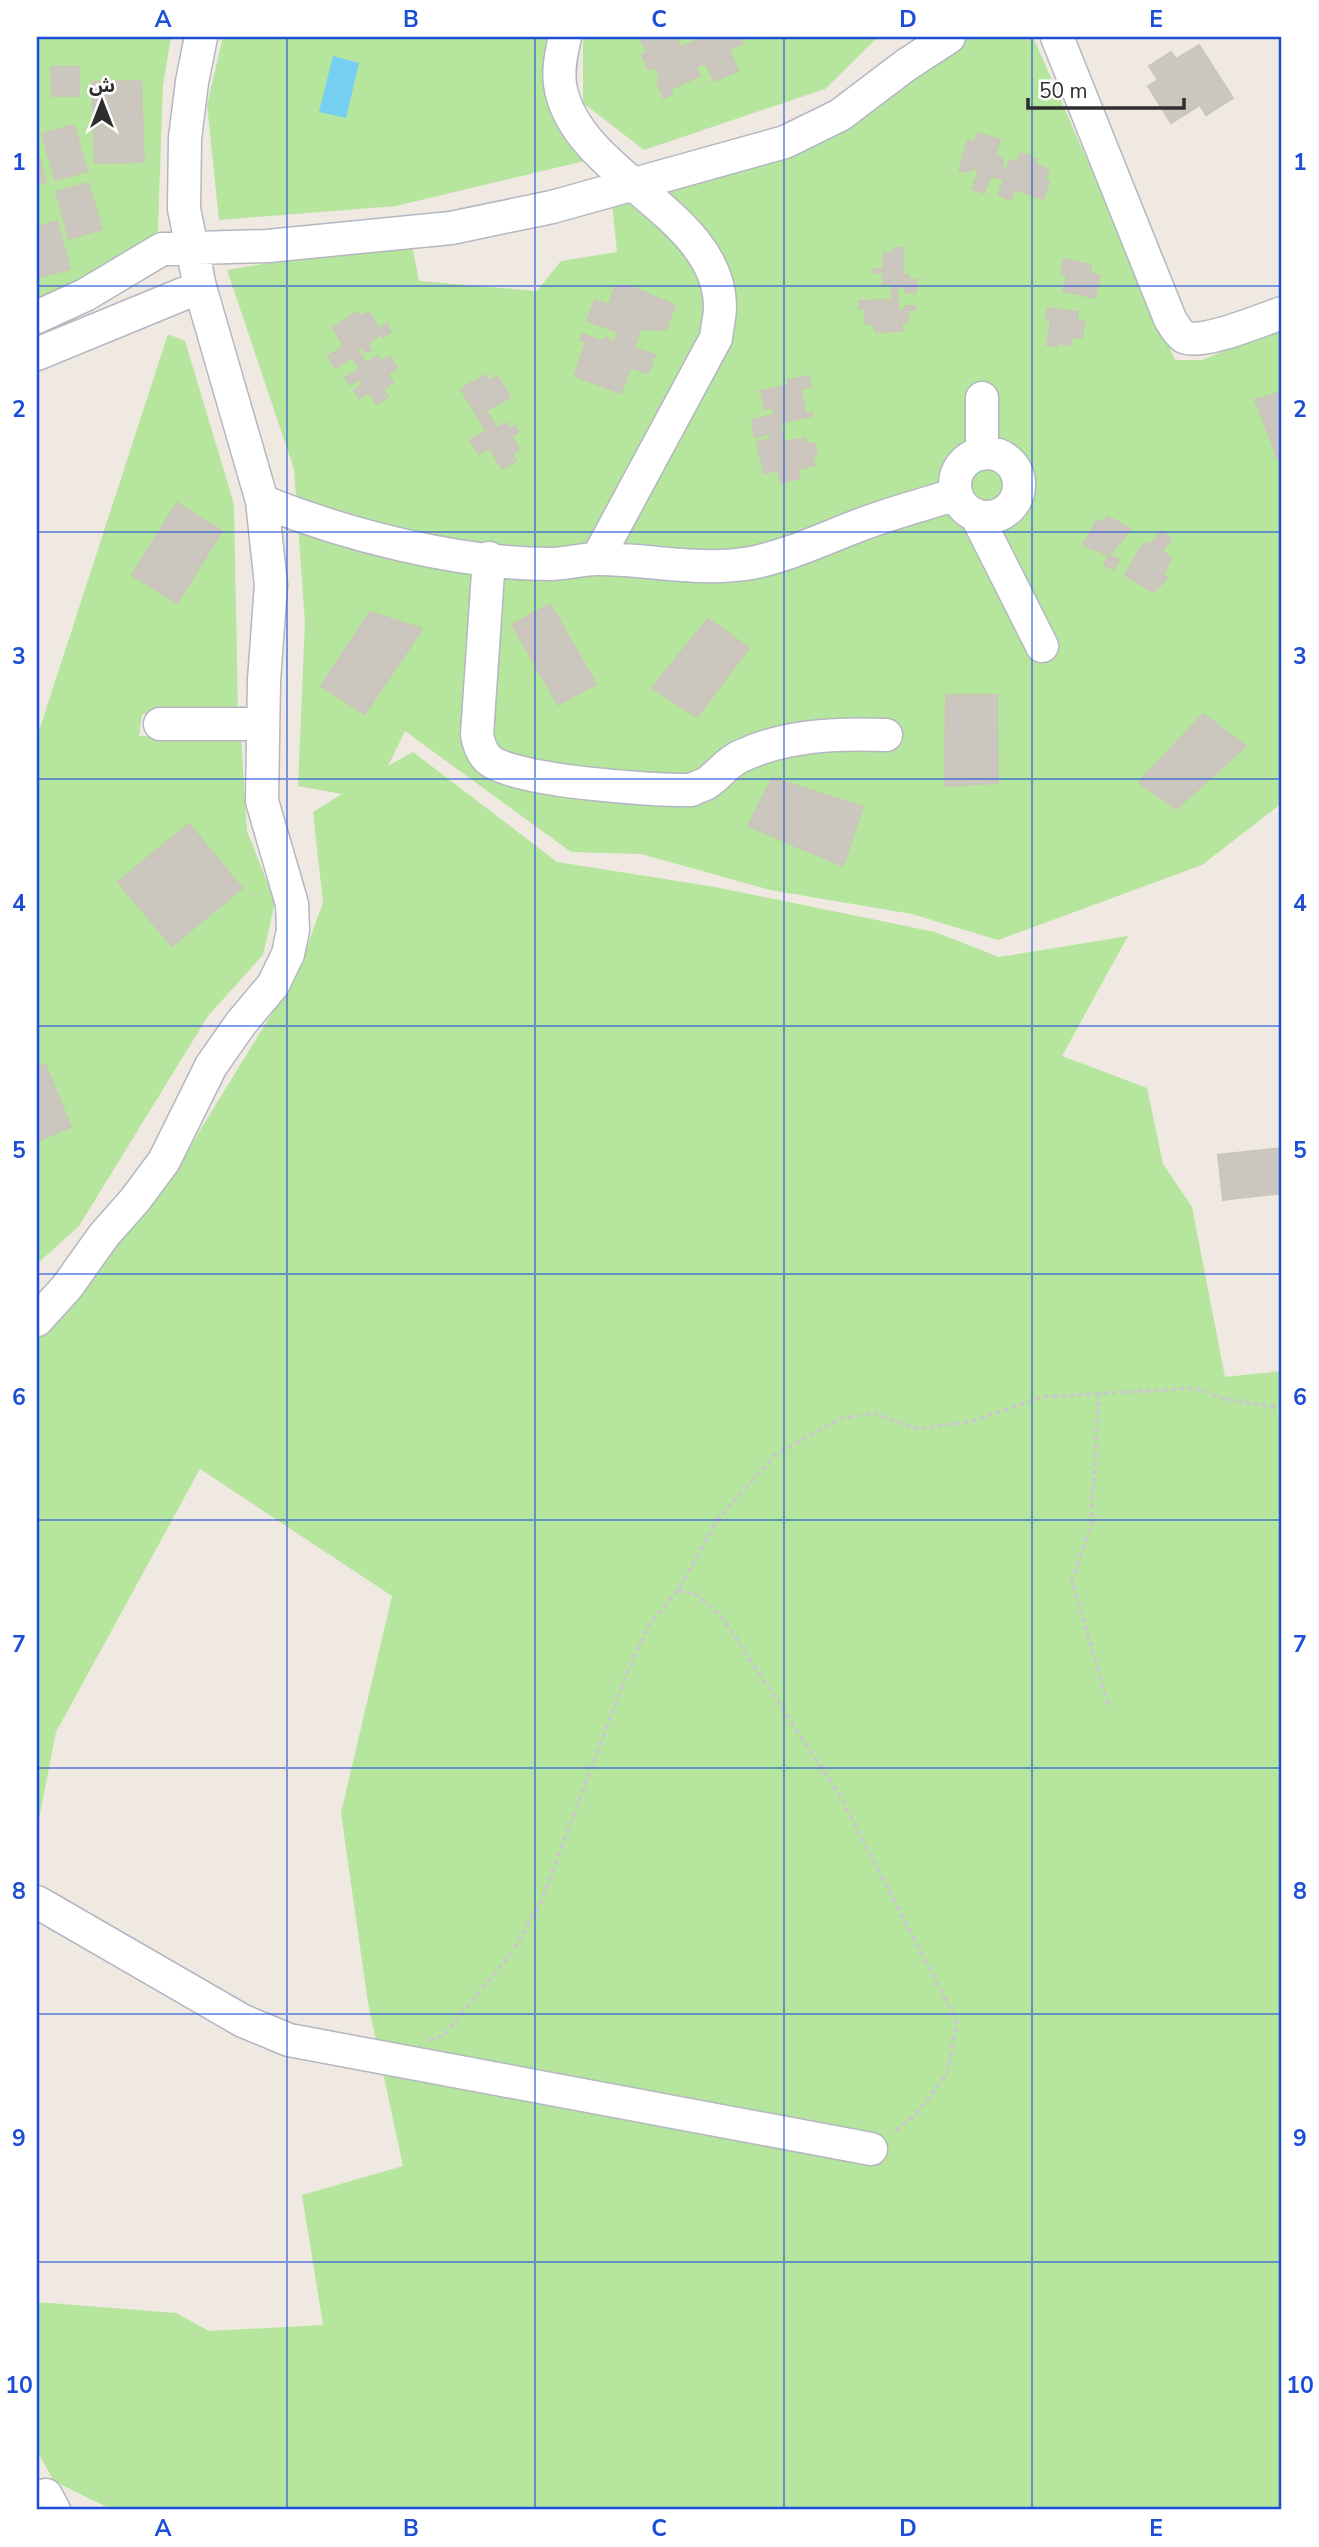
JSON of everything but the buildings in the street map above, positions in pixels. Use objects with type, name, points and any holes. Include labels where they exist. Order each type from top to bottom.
[{"type":"street","points":[[37,1320],[67,1287],[104,1234],[135,1200],[164,1161],[211,1066],[241,1023],[273,985],[288,954],[293,930],[292,904],[262,801],[262,723],[271,585],[262,501],[200,287],[184,209],[185,138],[201,37]]},
{"type":"street","points":[[565,37],[560,57],[560,89],[571,117],[587,138],[632,184],[678,223],[699,247],[715,279],[720,305],[716,338],[597,559]]},
{"type":"street","points":[[37,317],[85,295],[157,250],[268,246],[451,228],[552,207],[785,142],[840,115],[905,65],[949,37]]},
{"type":"street","points":[[1057,37],[1175,328],[1184,337],[1194,339],[1240,328],[1282,313]]},
{"type":"street","points":[[37,354],[200,287]]},
{"type":"street","points":[[982,398],[982,454]]},
{"type":"street","points":[[262,501],[292,513],[413,547],[550,564],[597,559],[697,567],[750,563],[792,552],[865,523],[966,504],[990,517],[1004,512],[1014,502],[1019,488],[1017,474],[1009,462],[996,455],[982,454],[965,461],[955,485],[966,504],[1042,646]]},
{"type":"street","points":[[489,558],[477,735],[481,749],[489,760],[504,769],[549,779],[692,789],[708,783],[720,769],[738,756],[776,743],[846,734],[886,735]]},
{"type":"street","points":[[160,724],[262,723]]},
{"type":"street","points":[[37,1902],[243,2021],[289,2040],[871,2149]]},
{"type":"path","points":[[419,2042],[443,2036],[511,1954],[541,1902],[626,1676],[648,1626],[678,1590],[718,1519],[775,1455],[840,1419],[874,1413],[916,1429],[973,1422],[1042,1397],[1195,1388],[1226,1399],[1282,1408]]},
{"type":"path","points":[[1099,1394],[1091,1525],[1072,1580],[1109,1708]]},
{"type":"path","points":[[678,1590],[698,1595],[720,1616],[839,1794],[957,2022],[947,2074],[915,2115],[871,2149]]},
{"type":"green space","points":[[37,37],[171,37],[163,85],[158,228],[162,249],[170,265],[59,328],[37,336]]},
{"type":"green space","points":[[223,37],[551,37],[601,157],[396,206],[219,220],[207,105]]},
{"type":"green space","points":[[583,37],[878,37],[825,89],[644,150],[583,103]]},
{"type":"green space","points":[[961,37],[1033,37],[1175,360],[1202,360],[1282,328],[1282,803],[1202,865],[998,940],[912,914],[770,890],[641,854],[571,852],[405,731],[388,766],[413,752],[557,862],[715,887],[935,932],[999,957],[1128,936],[1062,1056],[1147,1088],[1163,1164],[1192,1207],[1225,1377],[1282,1371],[1282,2510],[113,2510],[54,2481],[37,2451],[37,2302],[176,2313],[209,2331],[323,2325],[302,2195],[403,2166],[368,2003],[341,1813],[392,1596],[200,1469],[56,1732],[37,1829],[37,1337],[167,1184],[298,971],[323,903],[313,812],[342,794],[298,786],[305,622],[294,469],[227,270],[411,239],[419,281],[537,291],[561,261],[617,252],[611,195],[821,144],[841,110]]},
{"type":"green space","points":[[168,334],[185,341],[234,504],[238,713],[142,714],[139,736],[241,736],[247,831],[275,902],[263,955],[208,1016],[79,1226],[37,1264],[37,737]]},
{"type":"water","points":[[333,56],[359,63],[346,118],[319,112]]}]
